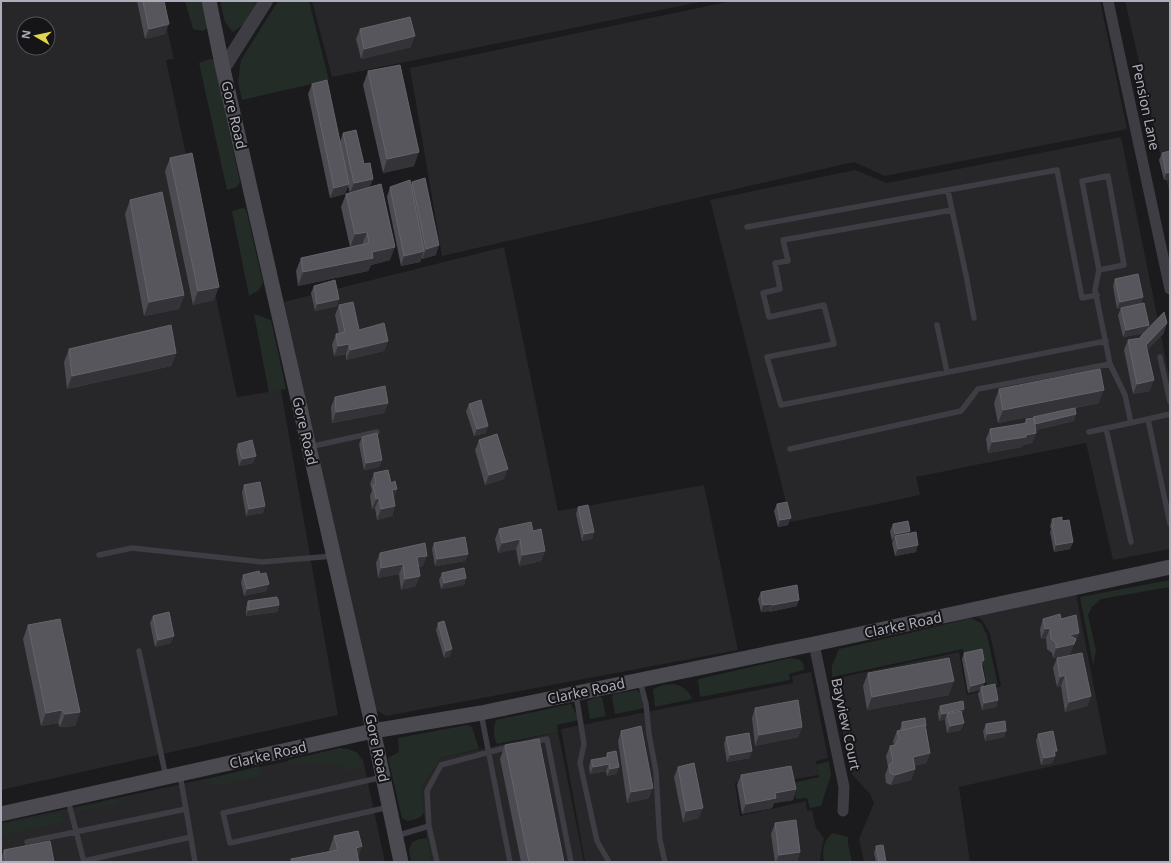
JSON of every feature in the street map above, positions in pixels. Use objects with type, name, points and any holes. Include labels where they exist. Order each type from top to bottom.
[{"type":"main road","name":"Gore Road","points":[[209,1],[390,807],[401,862]]},
{"type":"main road","name":"Clarke Road","points":[[1,814],[372,731],[481,713],[1170,568]]},
{"type":"street","points":[[224,69],[266,1]]},
{"type":"street","name":"Pension Lane","points":[[1108,1],[1170,289]]},
{"type":"street","name":"Bayview Court","points":[[814,644],[844,787],[843,811]]},
{"type":"lane","points":[[747,227],[1057,170],[1082,298],[1096,296]]},
{"type":"lane","points":[[1099,270],[1124,265],[1108,176],[1082,181],[1099,270],[1095,290],[1096,296],[1110,364],[1125,395],[1131,423]]},
{"type":"lane","points":[[948,190],[974,318]]},
{"type":"lane","points":[[952,210],[783,240],[788,261],[775,263],[780,289],[763,293],[769,317],[824,305],[834,344],[767,356],[781,405],[1106,341]]},
{"type":"lane","points":[[937,325],[947,372]]},
{"type":"lane","points":[[1160,357],[1170,402]]},
{"type":"lane","points":[[790,449],[961,411],[978,388],[1110,364]]},
{"type":"lane","points":[[1089,432],[1170,414]]},
{"type":"lane","points":[[1148,418],[1170,524]]},
{"type":"lane","points":[[1106,428],[1131,542]]},
{"type":"lane","points":[[309,447],[377,432]]},
{"type":"lane","points":[[99,554],[132,548],[262,562],[334,556]]},
{"type":"lane","points":[[139,651],[173,776],[186,809],[195,862]]},
{"type":"lane","points":[[639,680],[646,704],[649,734],[656,772],[660,840],[665,862]]},
{"type":"lane","points":[[576,693],[584,744],[580,763],[597,841],[609,862]]},
{"type":"lane","points":[[481,713],[510,862]]},
{"type":"lane","points":[[525,743],[547,738],[571,862]]},
{"type":"lane","points":[[437,862],[429,826],[427,791],[441,765],[518,745]]},
{"type":"lane","points":[[383,777],[223,813],[230,843],[390,807]]},
{"type":"lane","points":[[68,799],[84,861],[191,837]]},
{"type":"lane","points":[[28,842],[186,809]]},
{"type":"lane","points":[[396,836],[429,826]]},
{"type":"shaded area","points":[[1,1],[161,1],[174,59],[166,60],[237,397],[281,390],[338,715],[1,790]]},
{"type":"shaded area","points":[[185,1],[201,1],[207,28],[203,31],[193,29]]},
{"type":"shaded area","points":[[220,1],[257,1],[243,25],[233,32],[225,22]]},
{"type":"shaded area","points":[[278,1],[309,1],[329,80],[242,100],[238,82],[241,60]]},
{"type":"shaded area","points":[[312,1],[705,1],[332,77]]},
{"type":"shaded area","points":[[732,1],[1100,1],[1127,129],[885,176],[854,162],[442,256],[410,68]]},
{"type":"shaded area","points":[[1125,1],[1170,1],[1170,196]]},
{"type":"shaded area","points":[[210,59],[214,60],[240,182],[237,187],[227,190],[199,63]]},
{"type":"shaded area","points":[[1121,137],[1170,380],[1170,549],[1113,560],[1086,443],[916,477],[920,495],[791,522],[710,200],[855,170],[887,183]]},
{"type":"shaded area","points":[[242,208],[246,209],[263,283],[259,290],[249,296],[232,211]]},
{"type":"shaded area","points":[[504,247],[558,511],[704,485],[738,650],[386,716],[374,709],[284,302]]},
{"type":"shaded area","points":[[254,314],[271,320],[286,389],[269,393]]},
{"type":"shaded area","points":[[1170,580],[1170,587],[1101,599],[1092,607],[1088,615],[1096,651],[1093,665],[1080,597]]},
{"type":"shaded area","points":[[1076,594],[1107,754],[959,787],[970,862],[864,862],[859,839],[874,803],[870,794],[850,772],[833,679],[959,652],[967,695],[1001,686],[990,634],[982,620],[974,615]]},
{"type":"shaded area","points":[[971,618],[981,623],[987,635],[998,685],[987,687],[981,653],[964,656],[963,649],[832,677],[832,666],[839,649]]},
{"type":"shaded area","points":[[790,658],[801,661],[804,670],[789,674],[790,680],[700,697],[699,679]]},
{"type":"shaded area","points":[[811,672],[828,758],[816,761],[818,775],[791,780],[790,772],[735,783],[740,816],[806,801],[807,811],[812,810],[816,828],[824,838],[820,862],[585,862],[561,729],[793,683],[792,676]]},
{"type":"shaded area","points":[[674,684],[685,689],[692,699],[655,707],[653,689],[663,685]]},
{"type":"shaded area","points":[[637,690],[642,694],[645,708],[615,714],[612,697],[613,694]]},
{"type":"shaded area","points":[[599,696],[602,698],[606,716],[590,719],[587,701]]},
{"type":"shaded area","points":[[571,704],[579,720],[557,725],[558,732],[497,744],[494,732],[496,720]]},
{"type":"shaded area","points":[[467,725],[472,727],[479,749],[441,758],[421,789],[424,813],[418,818],[412,820],[407,821],[402,818],[388,758],[399,752],[398,738]]},
{"type":"shaded area","points":[[558,732],[584,862],[432,862],[427,838],[421,789],[441,758]]},
{"type":"shaded area","points":[[340,748],[358,753],[362,767],[355,770],[347,770],[343,765],[289,764],[288,760]]},
{"type":"shaded area","points":[[339,750],[357,753],[363,760],[385,862],[1,862],[1,823]]},
{"type":"shaded area","points":[[829,761],[831,775],[821,806],[810,808],[807,798],[796,799],[793,783],[819,777],[816,765]]},
{"type":"shaded area","points":[[259,766],[263,776],[216,786],[201,781]]},
{"type":"shaded area","points":[[116,799],[121,803],[76,812],[75,809]]},
{"type":"shaded area","points":[[60,812],[65,822],[1,836],[1,825]]},
{"type":"shaded area","points":[[833,833],[848,837],[852,862],[824,862],[823,854],[825,842]]},
{"type":"shaded area","points":[[427,838],[432,862],[411,862],[409,850],[412,842]]},
{"type":"building","points":[[143,1],[164,1],[169,24],[149,29]]},
{"type":"building","points":[[410,17],[415,36],[364,49],[360,29]]},
{"type":"building","points":[[400,65],[419,152],[387,159],[368,71]]},
{"type":"building","points":[[327,80],[349,184],[334,188],[312,84]]},
{"type":"building","points":[[356,130],[364,164],[370,163],[373,179],[354,183],[343,133]]},
{"type":"building","points":[[1170,151],[1170,172],[1166,173],[1162,153]]},
{"type":"building","points":[[192,153],[219,287],[198,291],[170,158]]},
{"type":"building","points":[[425,178],[439,245],[426,249],[412,182]]},
{"type":"building","points":[[410,180],[424,251],[404,256],[390,187]]},
{"type":"building","points":[[381,184],[395,247],[372,252],[373,258],[303,272],[301,258],[369,243],[367,232],[355,234],[346,194]]},
{"type":"building","points":[[162,192],[184,295],[149,302],[130,200]]},
{"type":"building","points":[[1138,274],[1143,297],[1120,302],[1115,279]]},
{"type":"building","points":[[335,280],[339,299],[317,304],[314,286]]},
{"type":"building","points":[[353,302],[359,330],[384,323],[388,341],[350,350],[349,344],[338,346],[336,334],[345,332],[339,305]]},
{"type":"building","points":[[1144,303],[1149,325],[1126,330],[1121,308]]},
{"type":"building","points":[[1164,312],[1167,323],[1146,345],[1154,380],[1137,384],[1128,340],[1141,338],[1141,336]]},
{"type":"building","points":[[171,325],[176,353],[72,376],[69,349]]},
{"type":"building","points":[[1100,369],[1104,390],[1003,410],[999,389]]},
{"type":"building","points":[[385,386],[388,403],[336,412],[335,397]]},
{"type":"building","points":[[481,400],[488,426],[477,429],[469,404]]},
{"type":"building","points":[[1075,408],[1076,414],[1035,424],[1033,417]]},
{"type":"building","points":[[1034,418],[1036,433],[1026,435],[1026,437],[992,442],[990,429],[1027,423],[1026,419]]},
{"type":"building","points":[[377,433],[382,460],[366,463],[362,437]]},
{"type":"building","points":[[497,434],[508,469],[489,475],[479,440]]},
{"type":"building","points":[[252,440],[256,456],[242,459],[238,444]]},
{"type":"building","points":[[388,470],[391,483],[395,481],[397,489],[392,490],[395,506],[381,509],[379,498],[376,499],[373,485],[376,484],[374,473]]},
{"type":"building","points":[[260,482],[265,506],[249,509],[244,485]]},
{"type":"building","points":[[787,502],[791,518],[780,520],[777,504]]},
{"type":"building","points":[[588,505],[594,532],[584,534],[578,507]]},
{"type":"building","points":[[1062,517],[1062,521],[1069,520],[1073,542],[1056,545],[1052,519]]},
{"type":"building","points":[[908,521],[910,531],[895,534],[893,524]]},
{"type":"building","points":[[531,522],[533,531],[541,529],[545,551],[522,555],[520,539],[502,543],[499,529]]},
{"type":"building","points":[[916,532],[918,545],[898,549],[895,536]]},
{"type":"building","points":[[465,537],[468,554],[437,559],[434,543]]},
{"type":"building","points":[[425,543],[427,556],[417,557],[420,576],[405,579],[403,564],[381,568],[380,553]]},
{"type":"building","points":[[464,568],[466,578],[444,583],[442,573]]},
{"type":"building","points":[[259,571],[260,574],[266,573],[269,584],[247,589],[243,575]]},
{"type":"building","points":[[797,585],[799,600],[772,605],[763,605],[761,592]]},
{"type":"building","points":[[277,597],[279,605],[248,610],[248,601]]},
{"type":"building","points":[[169,612],[174,636],[158,640],[153,616]]},
{"type":"building","points":[[1060,614],[1061,619],[1076,615],[1079,633],[1069,635],[1076,639],[1074,644],[1056,648],[1056,643],[1051,639],[1050,628],[1045,629],[1043,619]]},
{"type":"building","points":[[60,619],[80,712],[65,714],[62,710],[46,713],[28,625]]},
{"type":"building","points":[[444,621],[452,649],[446,651],[438,623]]},
{"type":"building","points":[[982,649],[984,660],[981,662],[985,682],[971,686],[964,653]]},
{"type":"building","points":[[1082,653],[1091,696],[1069,702],[1065,675],[1060,677],[1057,658]]},
{"type":"building","points":[[949,658],[954,681],[872,697],[868,673]]},
{"type":"building","points":[[995,684],[998,700],[984,703],[981,687]]},
{"type":"building","points":[[798,700],[802,727],[759,735],[755,708]]},
{"type":"building","points":[[963,701],[964,709],[942,714],[940,706]]},
{"type":"building","points":[[961,711],[964,723],[950,726],[947,714]]},
{"type":"building","points":[[925,718],[926,726],[903,730],[902,722]]},
{"type":"building","points":[[1005,721],[1006,731],[987,734],[986,724]]},
{"type":"building","points":[[925,725],[930,753],[913,757],[915,769],[895,775],[890,773],[889,765],[893,762],[890,746],[895,745],[899,738],[897,731]]},
{"type":"building","points":[[641,726],[653,788],[631,792],[621,731]]},
{"type":"building","points":[[1053,731],[1057,751],[1054,751],[1055,756],[1044,758],[1038,734]]},
{"type":"building","points":[[749,733],[752,751],[730,755],[726,737]]},
{"type":"building","points":[[539,739],[564,862],[529,862],[505,745]]},
{"type":"building","points":[[616,751],[619,767],[610,769],[609,764],[593,767],[591,760],[608,757],[607,753]]},
{"type":"building","points":[[694,763],[703,808],[686,811],[678,767]]},
{"type":"building","points":[[791,766],[796,789],[775,793],[776,798],[746,804],[741,775]]},
{"type":"building","points":[[796,820],[800,852],[779,855],[775,823]]},
{"type":"building","points":[[358,831],[362,846],[356,848],[359,862],[292,862],[291,859],[338,850],[334,836]]},
{"type":"building","points":[[50,841],[54,862],[6,862],[4,850]]},
{"type":"building","points":[[883,845],[886,862],[879,862],[876,846]]}]
